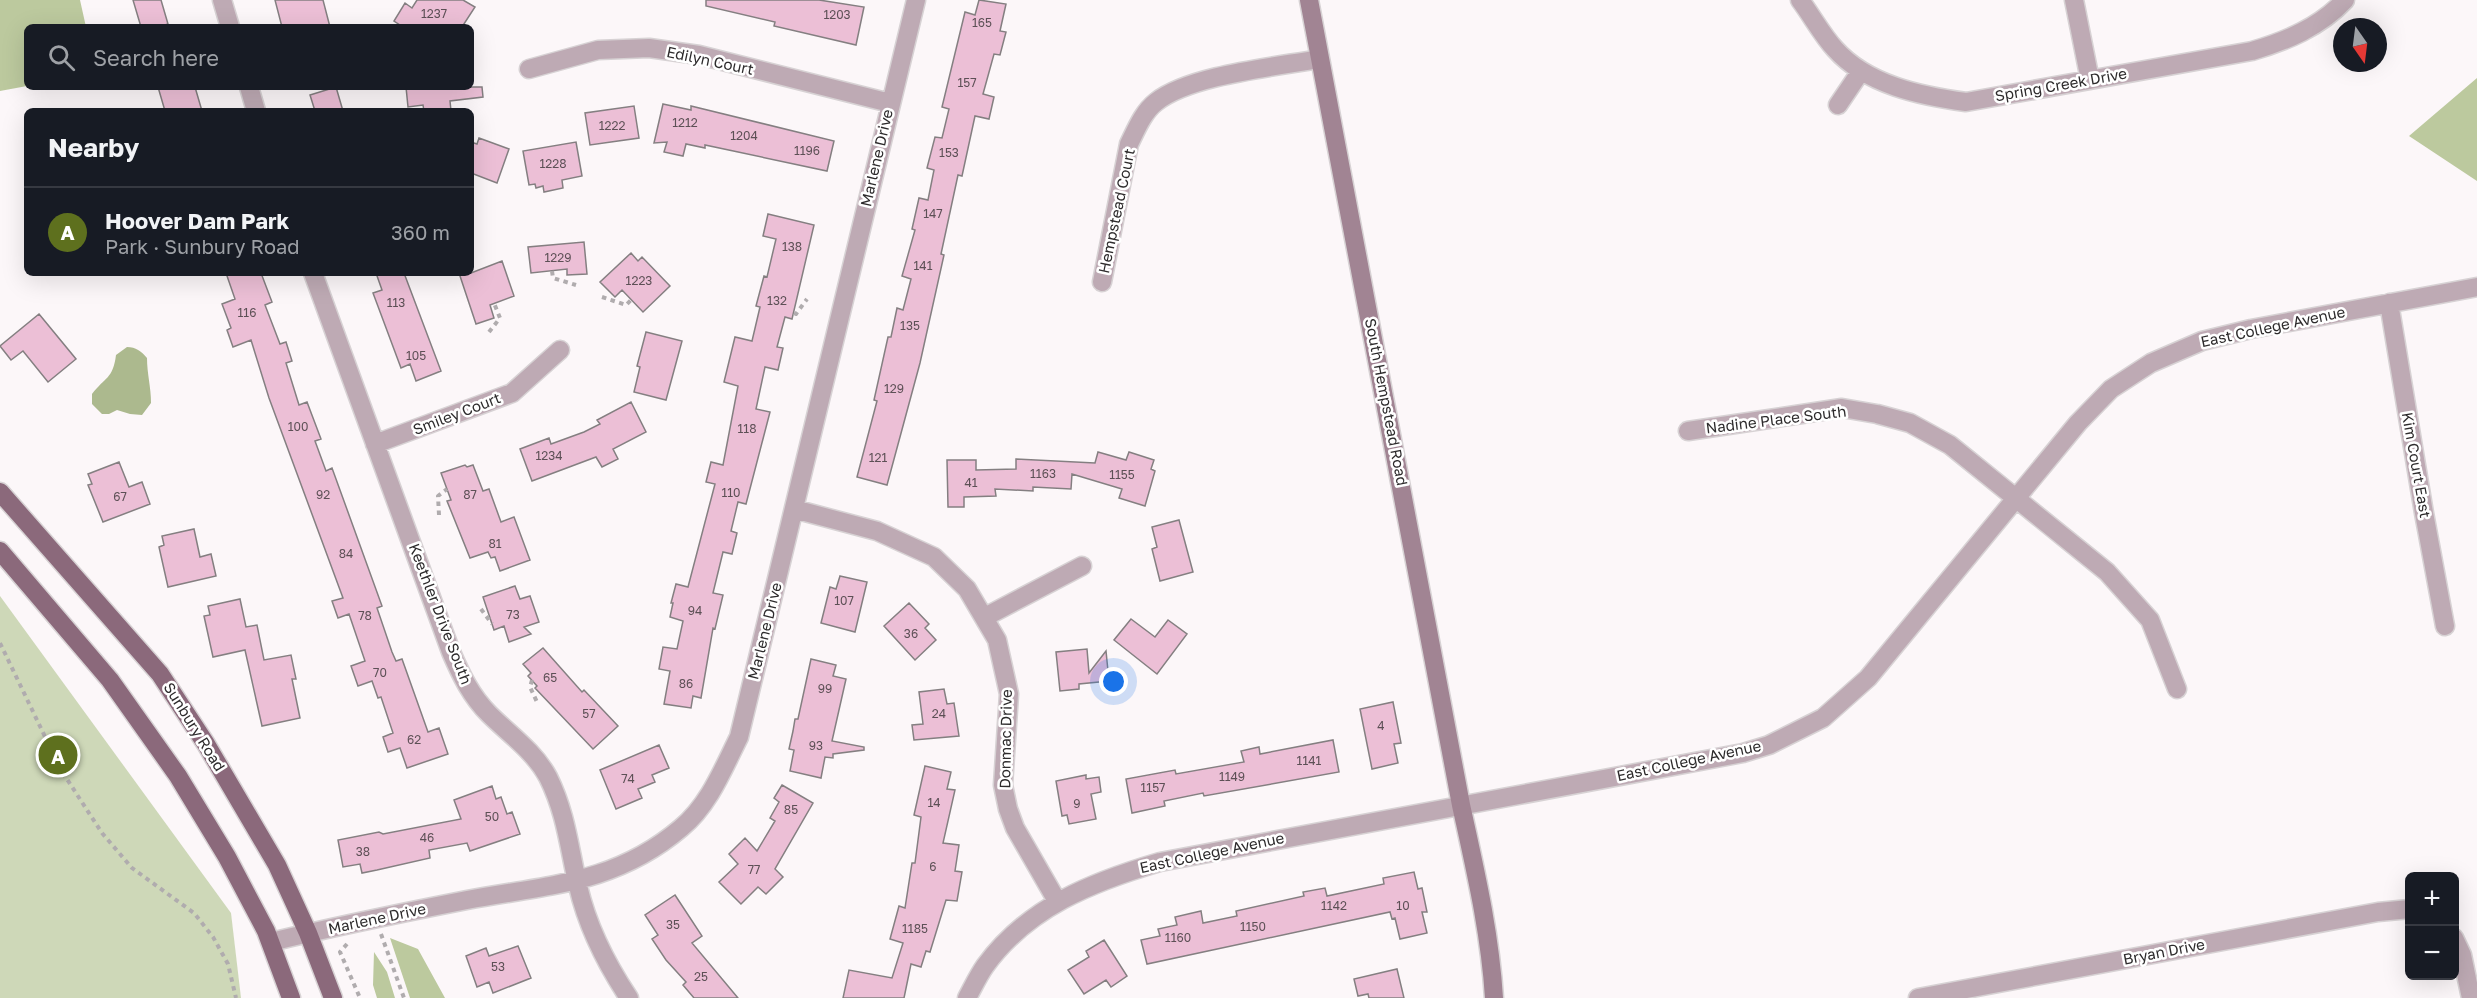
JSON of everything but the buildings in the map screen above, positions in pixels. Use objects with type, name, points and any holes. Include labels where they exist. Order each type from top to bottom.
[{"type":"main road","name":"Sunbury Road","points":[[0,492],[160,674],[206,744],[277,865],[308,933],[333,998]]},
{"type":"main road","points":[[0,550],[110,680],[142,722],[227,857],[270,942],[291,998]]},
{"type":"street","points":[[222,0],[229,24]]},
{"type":"street","name":"Marlene Drive","points":[[270,942],[599,875],[634,860],[664,841],[698,811],[719,778],[739,737],[916,0]]},
{"type":"street","name":"South Hempstead Road","points":[[1309,0],[1461,805],[1489,939],[1494,998]]},
{"type":"street","name":"Spring Creek Drive","points":[[1800,0],[1835,50],[1861,71],[1921,96],[1966,102],[2252,51],[2286,41],[2313,26],[2344,0]]},
{"type":"street","points":[[2074,0],[2090,80]]},
{"type":"street","name":"Edilyn Court","points":[[529,69],[598,50],[649,48],[699,55],[890,103]]},
{"type":"street","name":"Hempstead Court","points":[[1102,282],[1130,144],[1139,124],[1154,104],[1172,91],[1196,82],[1319,59]]},
{"type":"street","points":[[1838,105],[1861,71]]},
{"type":"street","points":[[250,90],[255,108]]},
{"type":"street","name":"Keethler Drive South","points":[[313,276],[465,685],[488,714],[514,734],[547,775],[567,824],[577,879],[589,922],[629,998]]},
{"type":"street","name":"East College Avenue","points":[[967,998],[985,966],[1021,926],[1057,901],[1110,876],[1160,862],[1743,753],[1769,745],[1823,718],[1868,678],[2078,423],[2111,389],[2151,363],[2202,341],[2251,329],[2477,287]]},
{"type":"street","name":"Kim Court East","points":[[2389,303],[2445,626]]},
{"type":"street","name":"Smiley Court","points":[[375,444],[512,393],[560,350]]},
{"type":"street","name":"Nadine Place South","points":[[1688,431],[1842,408],[1910,423],[1950,445],[2107,572],[2150,620],[2176,689]]},
{"type":"street","name":"Donmac Drive","points":[[794,509],[877,531],[934,557],[966,589],[985,617],[997,640],[1009,694],[1004,785],[1008,809],[1015,828],[1057,901]]},
{"type":"street","points":[[985,617],[1082,566]]},
{"type":"street","name":"Bryan Drive","points":[[1918,998],[2378,912],[2405,909]]},
{"type":"street","points":[[2459,949],[2471,998]]},
{"type":"path","points":[[552,271],[553,278],[576,285]]},
{"type":"path","points":[[602,297],[626,305],[631,300]]},
{"type":"path","points":[[794,314],[807,299]]},
{"type":"path","points":[[489,332],[500,318],[494,303]]},
{"type":"path","points":[[439,515],[438,496],[447,489]]},
{"type":"path","points":[[481,609],[492,624]]},
{"type":"path","points":[[0,643],[61,770],[102,833],[132,868],[194,913],[213,938],[228,964],[236,998]]},
{"type":"path","points":[[532,680],[530,687],[537,702]]},
{"type":"path","points":[[381,933],[404,998]]},
{"type":"path","points":[[340,952],[360,998]]},
{"type":"shaded area","points":[[0,0],[80,0],[85,24],[24,24],[24,87],[0,91]]},
{"type":"shaded area","points":[[2477,78],[2477,181],[2409,136]]},
{"type":"shaded area","points":[[127,347],[138,350],[147,358],[151,403],[142,415],[117,410],[109,414],[102,414],[92,404],[92,394],[111,373],[116,355]]},
{"type":"shaded area","points":[[0,596],[231,913],[241,998],[0,998]]},
{"type":"shaded area","points":[[390,938],[418,949],[445,998],[410,998]]},
{"type":"shaded area","points":[[374,952],[387,972],[395,998],[377,998],[373,985]]},
{"type":"place","name":"Hoover Dam Park","points":[[58,755]]}]
